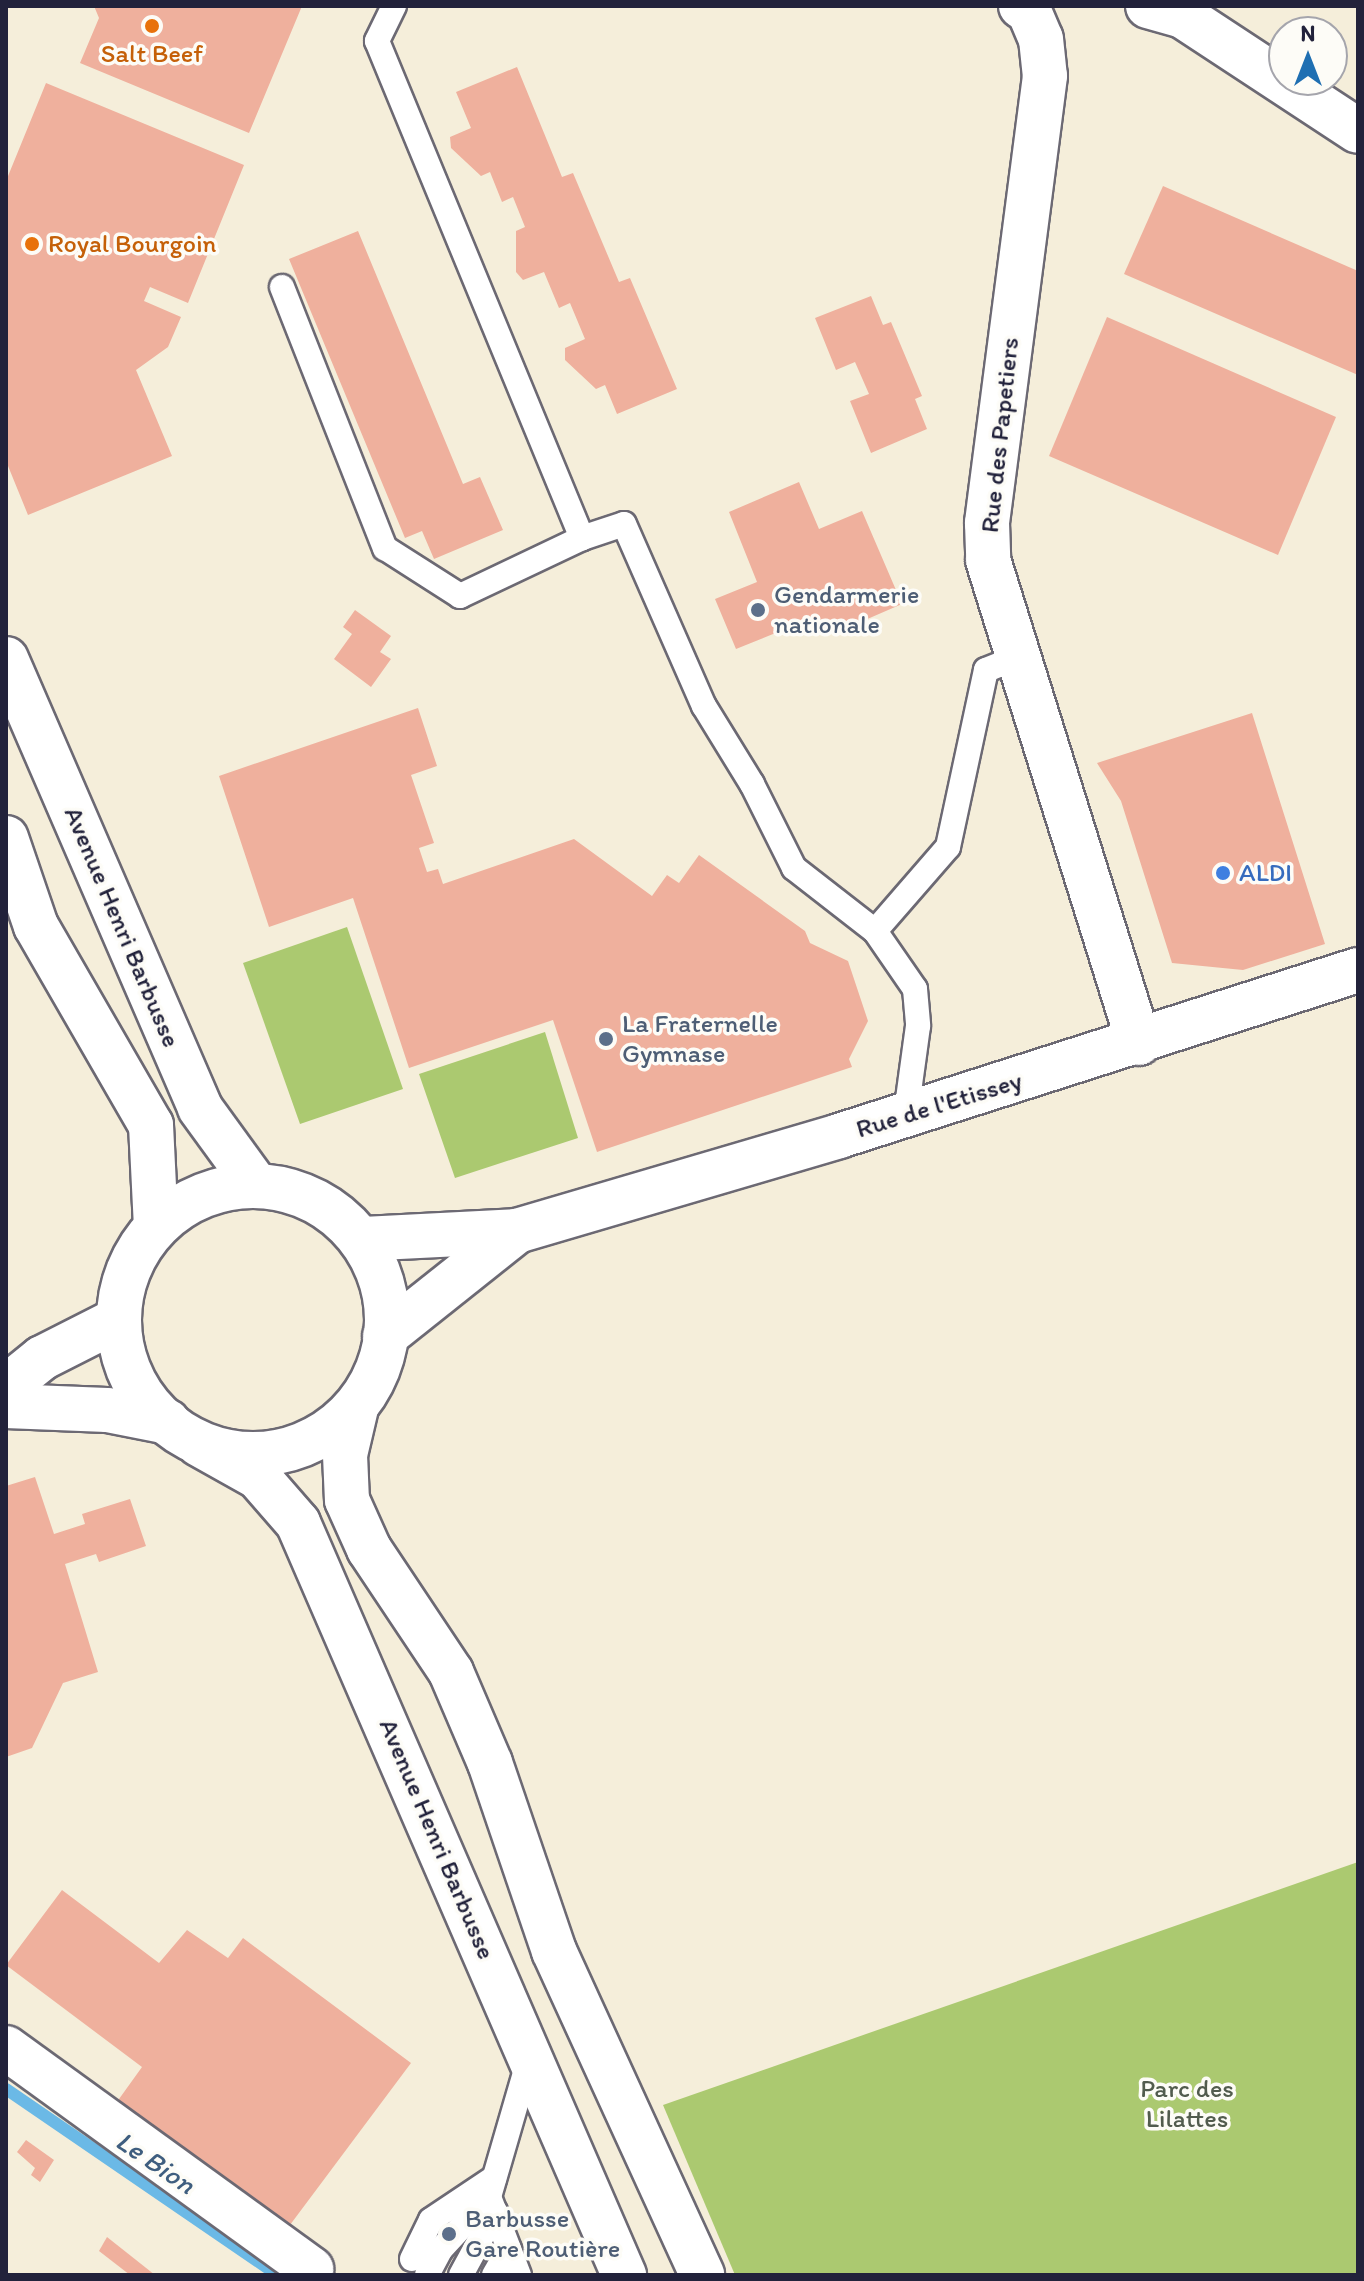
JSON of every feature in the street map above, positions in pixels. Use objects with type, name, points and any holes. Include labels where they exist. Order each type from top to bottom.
[{"type":"main road","points":[[1148,6],[1183,16],[1358,131]]},
{"type":"main road","name":"Rue des Papetiers","points":[[1034,8],[1045,76],[987,523],[988,560],[1021,656],[1139,1043]]},
{"type":"main road","name":"Avenue Henri Barbusse","points":[[6,659],[200,1108],[256,1185]]},
{"type":"main road","points":[[6,838],[36,926],[151,1125],[156,1226]]},
{"type":"main road","name":"Rue de l'Etissey","points":[[361,1239],[517,1231],[1139,1043],[1358,970]]},
{"type":"main road","points":[[184,1433],[154,1413],[128,1372],[117,1320],[125,1275],[156,1226],[200,1196],[256,1185],[323,1204],[361,1239],[379,1271],[389,1318],[380,1368],[356,1408],[345,1455],[347,1500],[369,1549],[451,1672],[490,1763],[554,1951],[702,2275]]},
{"type":"main road","name":"Rue de l'Etissey","points":[[385,1336],[517,1231]]},
{"type":"main road","points":[[6,1387],[42,1358],[117,1320]]},
{"type":"main road","points":[[6,1406],[107,1410],[255,1455],[310,1443],[356,1408]]},
{"type":"main road","name":"Avenue Henri Barbusse","points":[[184,1433],[258,1477],[298,1523],[624,2275]]},
{"type":"main road","points":[[6,2048],[311,2269]]},
{"type":"lane","points":[[394,6],[377,41],[582,538]]},
{"type":"lane","points":[[282,287],[385,548],[460,596],[582,538],[624,524],[704,706],[752,784],[794,868],[875,931],[898,957],[919,1009],[906,1114]]},
{"type":"lane","points":[[875,931],[948,847],[986,670],[1021,656]]},
{"type":"lane","points":[[461,2275],[493,2196],[530,2057]]},
{"type":"lane","points":[[493,2196],[519,2275]]},
{"type":"lane","points":[[419,2267],[493,2196]]},
{"type":"lane","points":[[494,2275],[509,2249]]},
{"type":"green space","points":[[347,927],[403,1089],[300,1124],[243,963]]},
{"type":"green space","points":[[545,1032],[578,1138],[455,1178],[419,1074]]},
{"type":"green space","name":"Parc des Lilattes","points":[[1358,1862],[1358,2275],[735,2275],[663,2105]]},
{"type":"building","points":[[94,6],[302,6],[249,133],[80,63],[99,18]]},
{"type":"building","points":[[517,67],[562,177],[573,173],[619,282],[630,278],[677,389],[617,414],[605,385],[596,389],[565,360],[565,348],[585,339],[570,303],[559,308],[544,272],[523,280],[516,272],[516,231],[525,227],[513,197],[502,202],[490,172],[481,176],[451,148],[450,137],[471,128],[456,92]]},
{"type":"building","points":[[46,83],[244,165],[188,303],[150,287],[144,301],[181,317],[168,347],[136,370],[172,456],[28,515],[6,461],[6,181]]},
{"type":"building","points":[[1163,186],[1358,271],[1358,375],[1124,274]]},
{"type":"building","points":[[358,231],[463,484],[480,477],[503,530],[434,559],[422,531],[405,538],[289,259]]},
{"type":"building","points":[[871,296],[883,325],[891,322],[922,396],[915,399],[927,429],[871,453],[850,401],[869,394],[855,362],[836,370],[815,318]]},
{"type":"building","points":[[1107,317],[1336,417],[1278,555],[1049,456]]},
{"type":"building","points":[[799,482],[819,529],[862,511],[902,604],[842,630],[841,624],[816,634],[810,619],[736,649],[715,599],[757,582],[729,512]]},
{"type":"building","points":[[355,610],[391,636],[380,652],[391,659],[371,687],[334,659],[352,634],[343,627]]},
{"type":"building","points":[[418,708],[437,766],[411,775],[434,843],[419,848],[427,872],[438,869],[443,884],[574,839],[652,896],[667,875],[679,883],[699,855],[805,931],[810,943],[848,961],[868,1021],[849,1059],[852,1067],[597,1152],[553,1020],[409,1068],[353,898],[269,927],[219,776]]},
{"type":"building","name":"ALDI","points":[[1252,713],[1325,944],[1243,970],[1172,963],[1121,801],[1097,763]]},
{"type":"building","points":[[35,1477],[54,1534],[85,1524],[82,1514],[130,1499],[146,1546],[99,1562],[96,1554],[65,1564],[98,1672],[63,1683],[32,1748],[6,1757],[6,1486]]},
{"type":"building","points":[[62,1890],[159,1963],[187,1930],[228,1958],[243,1938],[411,2063],[284,2233],[114,2106],[142,2067],[6,1965]]},
{"type":"building","points":[[26,2140],[54,2160],[40,2182],[31,2175],[35,2168],[17,2152]]},
{"type":"building","points":[[107,2237],[155,2275],[130,2275],[99,2251]]},
{"type":"waterway","name":"Le Bion","points":[[6,2089],[278,2275]]},
{"type":"place","name":"Salt Beef","points":[[152,26]]},
{"type":"place","name":"Royal Bourgoin","points":[[32,244]]},
{"type":"place","name":"Gendarmerie nationale","points":[[758,610]]},
{"type":"place","name":"ALDI","points":[[1223,873]]},
{"type":"place","name":"La Fraternelle Gymnase","points":[[606,1039]]},
{"type":"place","name":"Barbusse Gare Routière","points":[[449,2234]]}]
